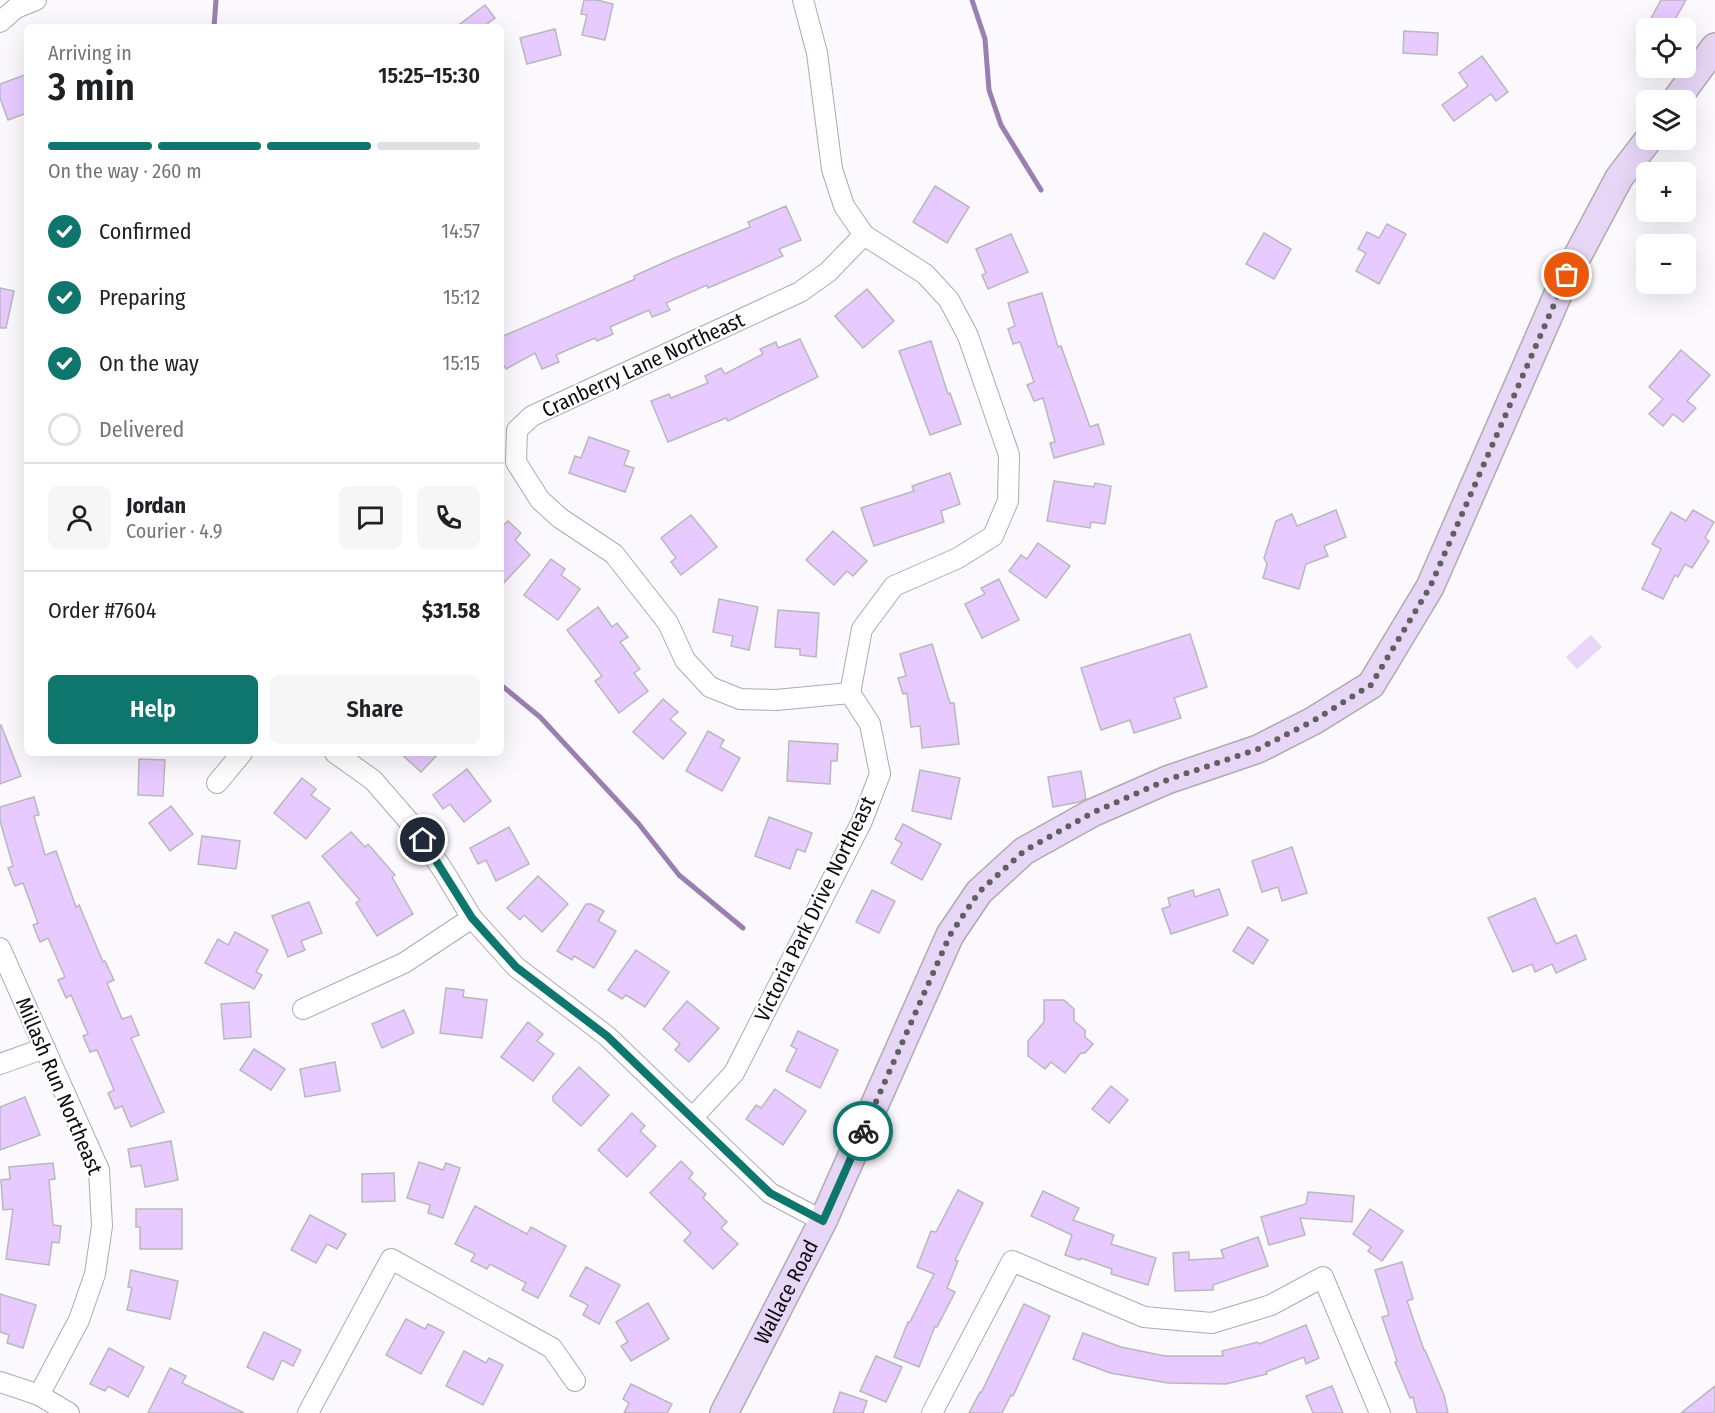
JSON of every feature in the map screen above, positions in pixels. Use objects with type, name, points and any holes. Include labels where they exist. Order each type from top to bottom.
[{"type":"street","points":[[0,22],[16,8],[36,0]]},
{"type":"street","points":[[803,0],[817,53],[832,169],[844,206],[864,234],[925,274],[949,300],[968,336],[1009,455],[1008,501],[993,536],[958,558],[894,586],[862,629],[850,693]]},
{"type":"street","points":[[1683,90],[1715,47]]},
{"type":"street","name":"Wallace Road","points":[[724,1413],[823,1221],[950,935],[979,892],[1024,851],[1092,813],[1167,780],[1258,749],[1313,721],[1371,685],[1430,587],[1562,285],[1620,178],[1640,150]]},
{"type":"street","name":"Cranberry Lane Northeast","points":[[850,693],[776,700],[740,699],[710,687],[685,660],[668,623],[614,554],[560,518],[540,500],[516,462],[517,430],[532,416],[800,292],[828,272],[864,234]]},
{"type":"street","name":"Victoria Park Drive Northeast","points":[[692,1118],[734,1073],[866,812],[880,774],[870,723],[850,693]]},
{"type":"street","points":[[217,783],[240,756]]},
{"type":"street","points":[[339,756],[374,780],[412,825],[472,918],[516,967],[607,1036],[770,1193],[823,1221]]},
{"type":"street","points":[[303,1009],[404,963],[472,918]]},
{"type":"street","name":"Millash Run Northeast","points":[[0,948],[99,1170],[102,1226],[95,1274],[79,1320],[39,1395]]},
{"type":"street","points":[[0,1064],[45,1048]]},
{"type":"street","points":[[308,1413],[392,1259],[552,1348],[575,1381]]},
{"type":"street","points":[[932,1413],[1012,1261],[1144,1317],[1212,1323],[1271,1305],[1323,1277],[1380,1413]]},
{"type":"street","points":[[0,1382],[39,1395],[69,1413]]},
{"type":"shaded area","points":[[1591,635],[1602,647],[1577,669],[1566,657]]},
{"type":"building","points":[[584,0],[613,4],[605,40],[582,35],[587,15],[581,14]]},
{"type":"building","points":[[1661,0],[1686,0],[1676,18],[1651,18]]},
{"type":"building","points":[[485,5],[495,18],[487,24],[460,24]]},
{"type":"building","points":[[555,29],[561,55],[527,64],[520,38]]},
{"type":"building","points":[[1404,31],[1438,33],[1437,55],[1403,53]]},
{"type":"building","points":[[1482,56],[1508,92],[1496,101],[1491,94],[1454,121],[1442,105],[1468,86],[1459,73]]},
{"type":"building","points":[[24,75],[24,114],[8,120],[0,98],[0,84]]},
{"type":"building","points":[[935,186],[969,207],[947,243],[913,222]]},
{"type":"building","points":[[786,206],[801,240],[779,249],[783,256],[666,303],[670,310],[652,317],[649,310],[610,327],[613,334],[597,341],[595,338],[556,355],[559,362],[542,369],[535,353],[506,369],[504,366],[504,336],[635,279],[634,276],[672,259],[750,227],[748,222]]},
{"type":"building","points":[[1387,224],[1406,234],[1379,284],[1356,271],[1366,253],[1358,249],[1367,232],[1379,238]]},
{"type":"building","points":[[1264,233],[1291,249],[1274,279],[1246,264]]},
{"type":"building","points":[[1011,234],[1028,272],[988,289],[982,275],[986,273],[976,249]]},
{"type":"building","points":[[0,288],[14,291],[6,328],[0,328]]},
{"type":"building","points":[[867,289],[894,321],[863,348],[835,316]]},
{"type":"building","points":[[1042,293],[1058,347],[1061,346],[1090,427],[1098,424],[1104,444],[1054,458],[1050,443],[1055,442],[1043,398],[1034,401],[1027,385],[1034,382],[1020,342],[1013,344],[1008,329],[1015,326],[1008,303]]},
{"type":"building","points":[[800,339],[818,377],[728,421],[726,418],[668,442],[651,401],[669,394],[671,398],[708,383],[705,376],[721,368],[725,374],[763,354],[760,349],[776,342],[778,348]]},
{"type":"building","points":[[931,341],[948,394],[950,393],[961,424],[930,435],[899,351]]},
{"type":"building","points":[[1681,350],[1710,375],[1687,401],[1696,408],[1683,422],[1673,414],[1663,426],[1649,414],[1663,399],[1649,387]]},
{"type":"building","points":[[589,437],[629,451],[624,465],[634,468],[625,492],[569,473],[575,456],[581,458]]},
{"type":"building","points":[[950,473],[960,504],[941,511],[944,522],[874,546],[861,508],[914,491],[912,486]]},
{"type":"building","points":[[1054,481],[1094,487],[1095,483],[1111,486],[1105,524],[1091,522],[1090,528],[1047,521]]},
{"type":"building","points":[[1336,510],[1346,537],[1324,546],[1328,556],[1306,564],[1299,589],[1263,578],[1267,564],[1264,558],[1276,521],[1292,514],[1297,526]]},
{"type":"building","points":[[1693,510],[1714,522],[1705,538],[1709,541],[1692,568],[1685,564],[1678,577],[1675,575],[1663,599],[1642,589],[1661,549],[1652,544],[1671,512],[1686,521]]},
{"type":"building","points":[[691,515],[717,547],[681,575],[671,562],[676,558],[661,538]]},
{"type":"building","points":[[508,521],[521,533],[515,540],[530,555],[504,583],[504,524]]},
{"type":"building","points":[[833,531],[867,561],[853,576],[847,571],[834,585],[806,560]]},
{"type":"building","points":[[1038,543],[1070,566],[1046,598],[1009,571],[1021,555],[1027,559]]},
{"type":"building","points":[[551,559],[565,569],[561,575],[580,589],[558,620],[524,595]]},
{"type":"building","points":[[999,579],[1019,620],[982,638],[965,604],[985,594],[981,588]]},
{"type":"building","points":[[719,599],[758,607],[749,650],[731,646],[733,636],[713,632]]},
{"type":"building","points":[[598,607],[612,627],[617,623],[628,637],[620,642],[640,669],[634,673],[648,691],[619,713],[595,681],[602,676],[567,630]]},
{"type":"building","points":[[778,610],[819,613],[816,657],[800,655],[800,649],[775,647]]},
{"type":"building","points":[[1190,634],[1207,687],[1174,698],[1181,718],[1134,733],[1130,720],[1101,730],[1081,668]]},
{"type":"building","points":[[932,644],[950,703],[954,703],[959,744],[922,748],[920,726],[911,727],[907,693],[903,694],[898,678],[906,676],[900,654]]},
{"type":"building","points":[[663,699],[678,712],[670,719],[686,733],[663,759],[633,732]]},
{"type":"building","points":[[0,726],[21,776],[0,784]]},
{"type":"building","points":[[708,731],[724,740],[720,747],[740,758],[722,791],[686,771]]},
{"type":"building","points":[[789,741],[838,744],[837,761],[831,761],[830,784],[787,781]]},
{"type":"building","points":[[403,756],[436,756],[421,772]]},
{"type":"building","points":[[139,759],[165,760],[163,796],[138,795]]},
{"type":"building","points":[[467,769],[491,801],[464,822],[450,804],[443,809],[433,795]]},
{"type":"building","points":[[920,770],[960,778],[951,819],[912,811]]},
{"type":"building","points":[[1081,771],[1086,799],[1053,807],[1048,777]]},
{"type":"building","points":[[302,778],[316,789],[311,795],[330,809],[306,839],[274,813]]},
{"type":"building","points":[[34,797],[39,815],[34,816],[45,855],[56,851],[76,907],[79,905],[103,962],[105,961],[114,980],[107,983],[122,1019],[131,1016],[139,1035],[131,1038],[164,1112],[131,1127],[122,1106],[115,1109],[108,1093],[114,1090],[97,1050],[90,1052],[83,1036],[88,1034],[71,995],[66,998],[58,980],[65,977],[48,938],[40,942],[33,925],[38,923],[23,883],[15,886],[8,868],[13,866],[0,821],[0,807]]},
{"type":"building","points":[[171,806],[193,834],[170,851],[149,823]]},
{"type":"building","points":[[769,817],[812,833],[805,852],[797,849],[790,869],[755,856]]},
{"type":"building","points":[[903,824],[941,844],[922,880],[891,863],[902,843],[895,839]]},
{"type":"building","points":[[509,827],[529,864],[496,881],[486,860],[478,864],[470,848]]},
{"type":"building","points":[[351,832],[365,847],[368,844],[395,875],[392,877],[413,914],[377,936],[356,903],[360,900],[322,856]]},
{"type":"building","points":[[202,836],[240,841],[236,869],[198,864]]},
{"type":"building","points":[[1292,847],[1307,893],[1282,901],[1278,887],[1262,892],[1252,861]]},
{"type":"building","points":[[538,876],[568,904],[542,932],[524,915],[520,920],[507,908]]},
{"type":"building","points":[[1219,889],[1228,915],[1171,934],[1162,909],[1170,906],[1168,898],[1193,890],[1195,897]]},
{"type":"building","points":[[872,890],[895,901],[879,933],[856,922]]},
{"type":"building","points":[[1535,898],[1556,944],[1576,935],[1586,959],[1556,973],[1552,964],[1535,972],[1532,964],[1513,972],[1488,918]]},
{"type":"building","points":[[309,902],[322,933],[301,941],[305,950],[288,957],[272,916]]},
{"type":"building","points":[[586,904],[591,904],[604,911],[598,921],[616,931],[594,968],[574,956],[572,960],[557,951]]},
{"type":"building","points":[[1248,927],[1268,940],[1253,964],[1233,951]]},
{"type":"building","points":[[235,932],[268,950],[256,972],[262,975],[254,989],[205,963],[218,939],[228,945]]},
{"type":"building","points":[[636,950],[669,972],[645,1007],[626,995],[622,999],[608,990]]},
{"type":"building","points":[[446,988],[464,990],[463,997],[487,1000],[482,1038],[440,1033]]},
{"type":"building","points":[[1044,1000],[1064,1000],[1074,1009],[1074,1021],[1085,1030],[1085,1037],[1093,1044],[1085,1053],[1081,1053],[1065,1073],[1051,1062],[1045,1069],[1028,1056],[1028,1041],[1044,1022]]},
{"type":"building","points":[[687,1001],[719,1028],[689,1062],[675,1050],[680,1044],[663,1029]]},
{"type":"building","points":[[249,1002],[251,1037],[224,1039],[221,1004]]},
{"type":"building","points":[[404,1010],[414,1033],[382,1048],[372,1024]]},
{"type":"building","points":[[528,1022],[543,1034],[537,1041],[554,1054],[533,1081],[501,1057]]},
{"type":"building","points":[[798,1031],[838,1050],[820,1088],[786,1071],[797,1049],[791,1046]]},
{"type":"building","points":[[254,1049],[285,1069],[271,1090],[240,1070]]},
{"type":"building","points":[[335,1062],[340,1091],[305,1097],[300,1069]]},
{"type":"building","points":[[579,1067],[609,1095],[581,1126],[553,1101],[553,1096]]},
{"type":"building","points":[[1111,1086],[1128,1100],[1109,1123],[1092,1109]]},
{"type":"building","points":[[775,1089],[806,1111],[783,1145],[746,1119],[756,1105],[761,1108]]},
{"type":"building","points":[[25,1097],[40,1135],[0,1150],[0,1107]]},
{"type":"building","points":[[632,1113],[645,1126],[640,1131],[656,1146],[627,1177],[598,1150]]},
{"type":"building","points":[[171,1141],[178,1180],[145,1187],[141,1165],[131,1167],[128,1149]]},
{"type":"building","points":[[681,1161],[693,1173],[689,1178],[706,1194],[703,1198],[727,1222],[721,1228],[738,1244],[713,1269],[684,1241],[691,1233],[650,1193]]},
{"type":"building","points":[[419,1162],[443,1170],[446,1163],[460,1168],[443,1218],[428,1213],[430,1205],[407,1198]]},
{"type":"building","points":[[53,1163],[55,1179],[49,1180],[53,1225],[61,1226],[59,1243],[52,1242],[49,1265],[6,1259],[13,1209],[3,1210],[1,1180],[10,1179],[9,1167]]},
{"type":"building","points":[[394,1173],[395,1201],[362,1202],[362,1174]]},
{"type":"building","points":[[958,1190],[983,1203],[955,1260],[958,1261],[947,1288],[955,1292],[937,1327],[935,1326],[919,1367],[894,1357],[908,1322],[934,1274],[917,1267],[931,1231],[936,1232]]},
{"type":"building","points":[[1043,1191],[1079,1208],[1073,1220],[1114,1235],[1111,1244],[1156,1258],[1148,1285],[1111,1274],[1112,1269],[1065,1255],[1072,1235],[1031,1216]]},
{"type":"building","points":[[1308,1192],[1354,1196],[1352,1222],[1300,1218],[1305,1235],[1269,1245],[1261,1217],[1306,1204]]},
{"type":"building","points":[[475,1206],[527,1234],[531,1227],[566,1246],[538,1298],[522,1290],[526,1283],[490,1264],[487,1269],[471,1261],[475,1254],[455,1244]]},
{"type":"building","points":[[136,1209],[182,1209],[182,1249],[140,1249],[140,1227],[136,1227]]},
{"type":"building","points":[[1370,1209],[1403,1231],[1382,1261],[1368,1251],[1371,1247],[1353,1234]]},
{"type":"building","points":[[310,1215],[346,1234],[337,1249],[327,1244],[316,1263],[291,1250]]},
{"type":"building","points":[[1258,1237],[1268,1266],[1213,1285],[1213,1290],[1175,1291],[1173,1253],[1189,1252],[1189,1260],[1224,1258],[1221,1250]]},
{"type":"building","points":[[1402,1262],[1413,1299],[1407,1301],[1424,1350],[1444,1395],[1448,1413],[1417,1413],[1413,1397],[1410,1398],[1395,1362],[1397,1361],[1382,1317],[1389,1315],[1375,1270]]},
{"type":"building","points":[[586,1267],[620,1285],[599,1324],[583,1315],[588,1305],[570,1296]]},
{"type":"building","points":[[131,1270],[178,1281],[170,1319],[127,1310],[132,1288],[128,1287]]},
{"type":"building","points":[[0,1294],[36,1305],[23,1348],[7,1343],[9,1335],[0,1332]]},
{"type":"building","points":[[648,1303],[669,1339],[631,1361],[621,1346],[628,1342],[616,1322]]},
{"type":"building","points":[[1024,1304],[1050,1316],[1013,1396],[1011,1395],[1002,1413],[969,1413],[981,1393]]},
{"type":"building","points":[[406,1319],[425,1329],[428,1324],[444,1332],[421,1374],[386,1355]]},
{"type":"building","points":[[1306,1325],[1319,1358],[1306,1364],[1304,1357],[1266,1372],[1267,1374],[1226,1384],[1168,1383],[1110,1373],[1073,1359],[1083,1333],[1121,1347],[1165,1356],[1223,1356],[1222,1351],[1258,1342],[1259,1344]]},
{"type":"building","points":[[264,1332],[301,1350],[293,1366],[282,1360],[273,1380],[247,1367]]},
{"type":"building","points":[[109,1348],[144,1367],[128,1397],[108,1386],[105,1391],[90,1384]]},
{"type":"building","points":[[464,1351],[486,1363],[489,1358],[503,1365],[483,1405],[446,1386]]},
{"type":"building","points":[[876,1356],[902,1367],[886,1402],[860,1391]]},
{"type":"building","points":[[170,1368],[186,1376],[182,1383],[244,1413],[148,1413]]},
{"type":"building","points":[[631,1384],[672,1404],[667,1413],[624,1413],[629,1403],[623,1399]]},
{"type":"building","points":[[1332,1386],[1343,1413],[1313,1413],[1306,1396]]},
{"type":"building","points":[[1715,1386],[1715,1413],[1681,1413]]},
{"type":"building","points":[[840,1392],[867,1401],[863,1413],[833,1413]]},
{"type":"waterway","points":[[214,24],[216,0]]},
{"type":"waterway","points":[[972,0],[985,39],[989,90],[1001,125],[1041,190]]},
{"type":"waterway","points":[[504,687],[540,717],[638,823],[679,875],[743,928]]},
{"type":"way so far","points":[[863,1131],[950,935],[979,892],[1024,851],[1092,813],[1167,780],[1258,749],[1313,721],[1371,685],[1430,587],[1567,275]]},
{"type":"route","points":[[423,840],[472,918],[516,967],[607,1036],[770,1193],[823,1221],[863,1131]]}]
